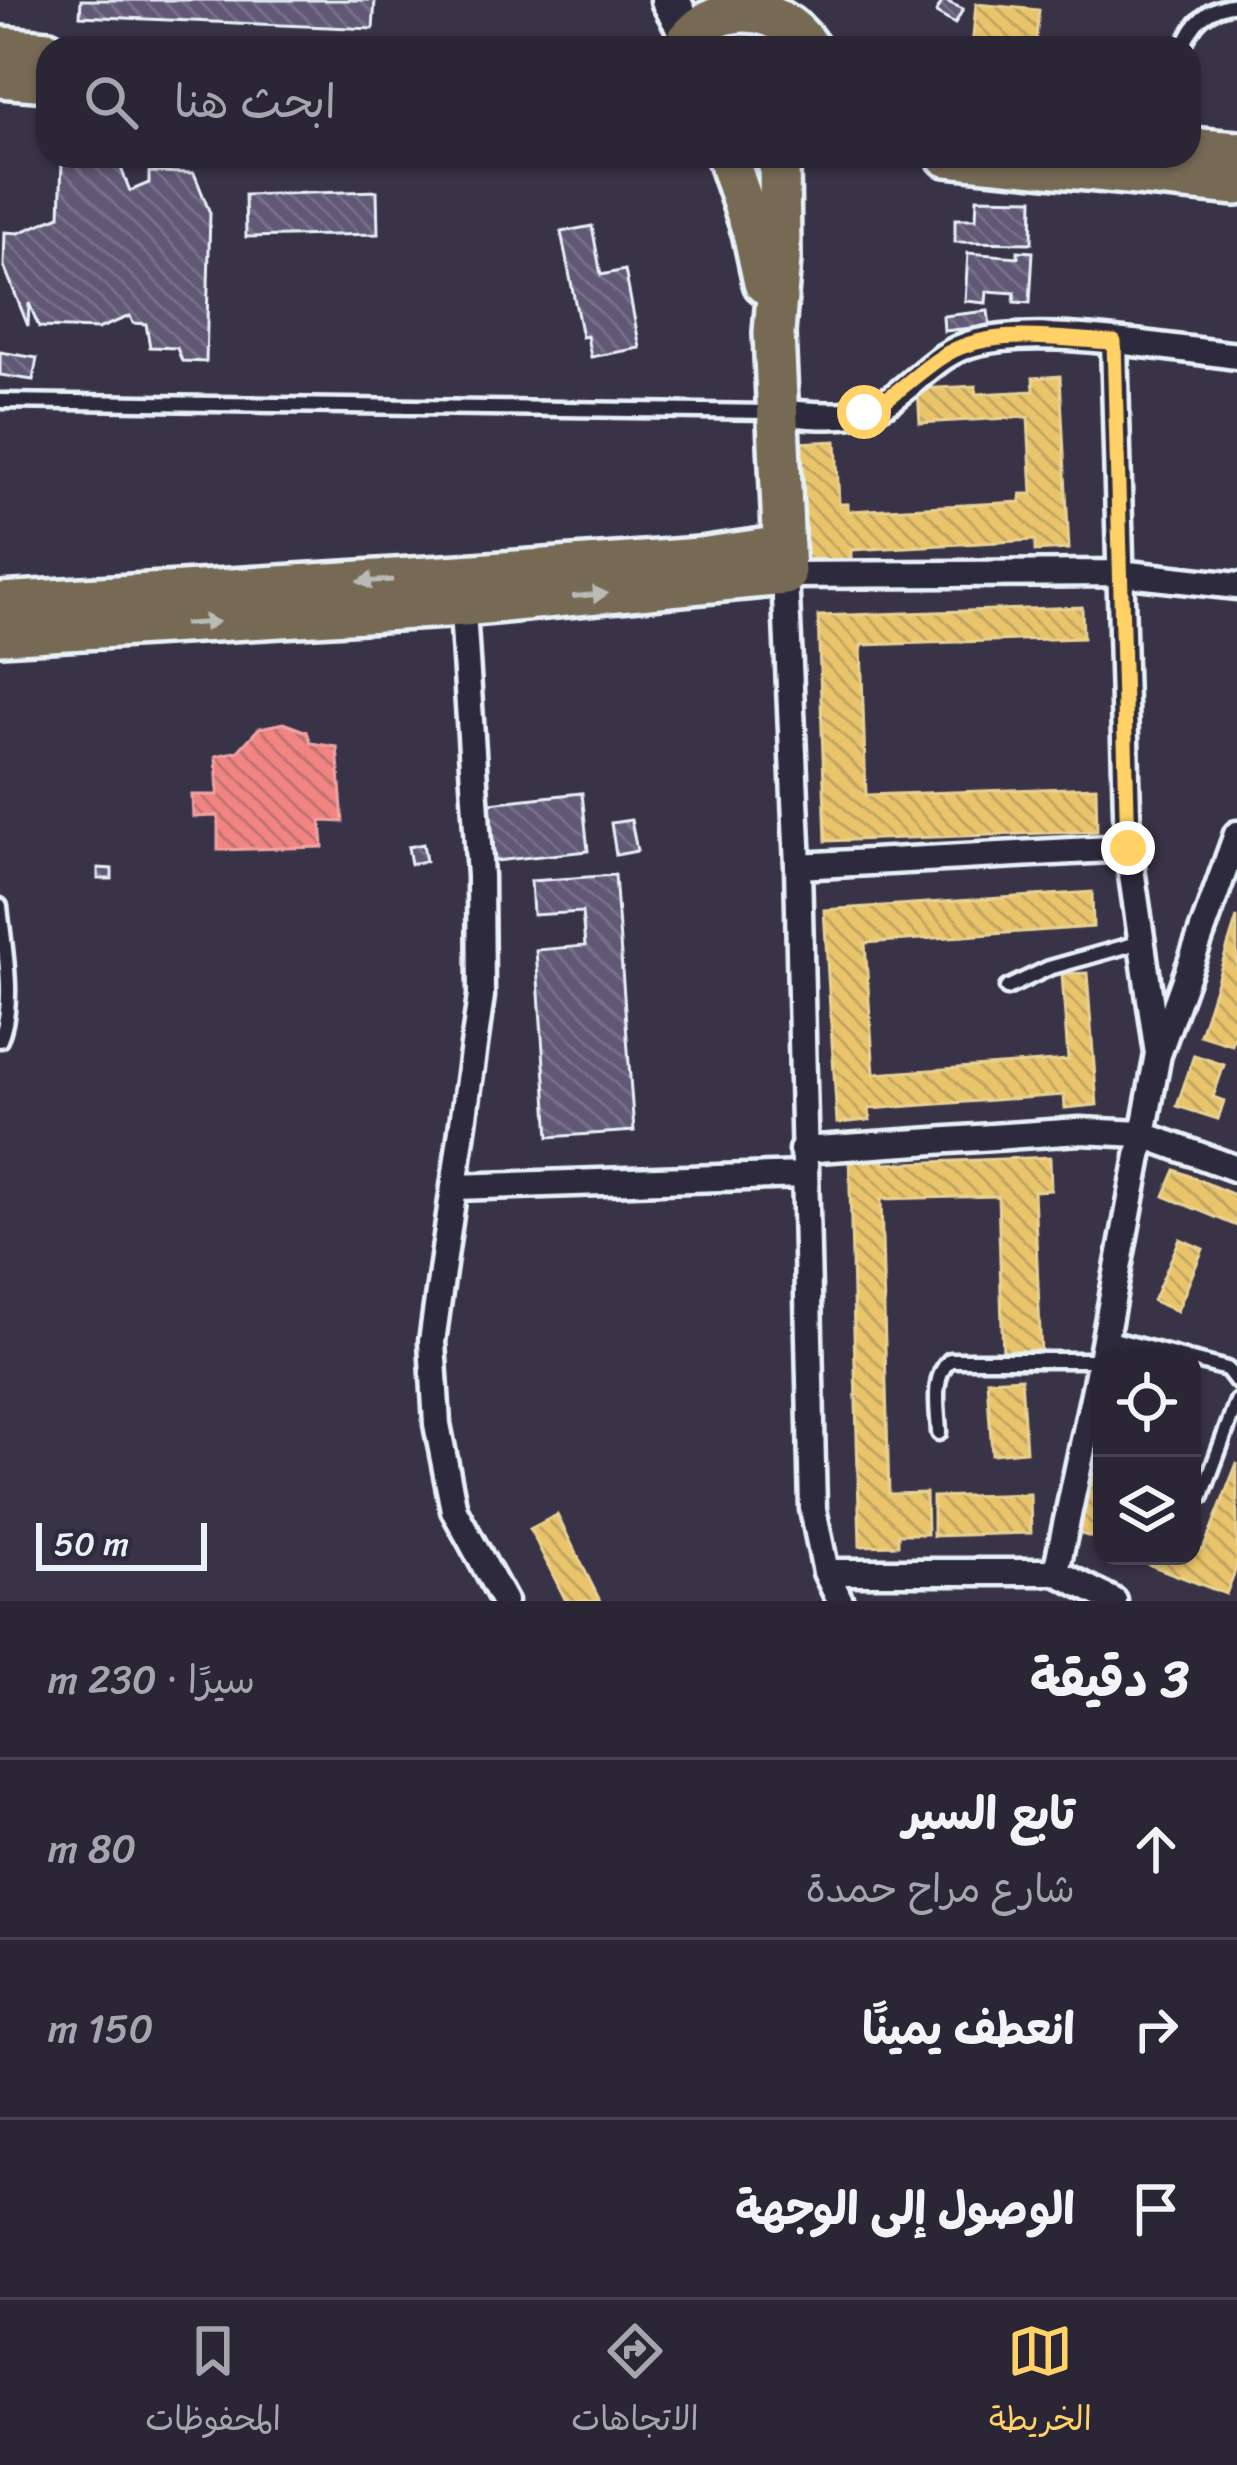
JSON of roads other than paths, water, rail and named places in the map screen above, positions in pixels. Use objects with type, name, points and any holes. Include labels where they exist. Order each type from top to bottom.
[{"type":"main road","points":[[680,27],[722,8],[760,3],[783,15],[802,36]]},
{"type":"main road","points":[[0,47],[36,50]]},
{"type":"main road","points":[[0,77],[36,80]]},
{"type":"main road","points":[[1201,149],[1237,152]]},
{"type":"main road","points":[[731,168],[753,232],[774,333]]},
{"type":"main road","points":[[0,634],[118,612],[462,591],[700,558],[785,561],[774,333],[780,259],[778,168]]},
{"type":"main road","points":[[1071,168],[1237,184]]},
{"type":"main road","points":[[0,603],[118,612]]},
{"type":"street","points":[[777,412],[834,417],[864,412],[890,400],[942,356],[972,343],[1004,337],[1114,342],[1237,356]]},
{"type":"street","points":[[1114,342],[1128,848],[1158,1054]]},
{"type":"street","points":[[840,1601],[826,1572],[813,1509],[798,866],[785,561],[1119,573],[1237,586]]},
{"type":"street","points":[[462,591],[480,875],[481,996],[432,1342],[437,1424],[454,1510],[504,1601]]},
{"type":"street","points":[[1056,1572],[1104,1348],[1158,1054],[1237,836]]},
{"type":"street","points":[[798,866],[1128,848]]},
{"type":"street","points":[[455,1187],[802,1162],[1080,1131],[1141,1134],[1237,1168]]},
{"type":"street","points":[[826,1572],[1056,1572],[1114,1601]]},
{"type":"lane","points":[[1189,36],[1206,13],[1237,4]]},
{"type":"lane","points":[[0,401],[777,412]]},
{"type":"lane","points":[[0,906],[7,980],[0,1040]]},
{"type":"lane","points":[[1006,988],[1048,968],[1143,942]]},
{"type":"lane","points":[[939,1433],[938,1380],[950,1360],[1104,1348]]},
{"type":"lane","points":[[1201,1363],[1227,1370],[1237,1382]]},
{"type":"lane","points":[[1202,1496],[1237,1401]]}]
